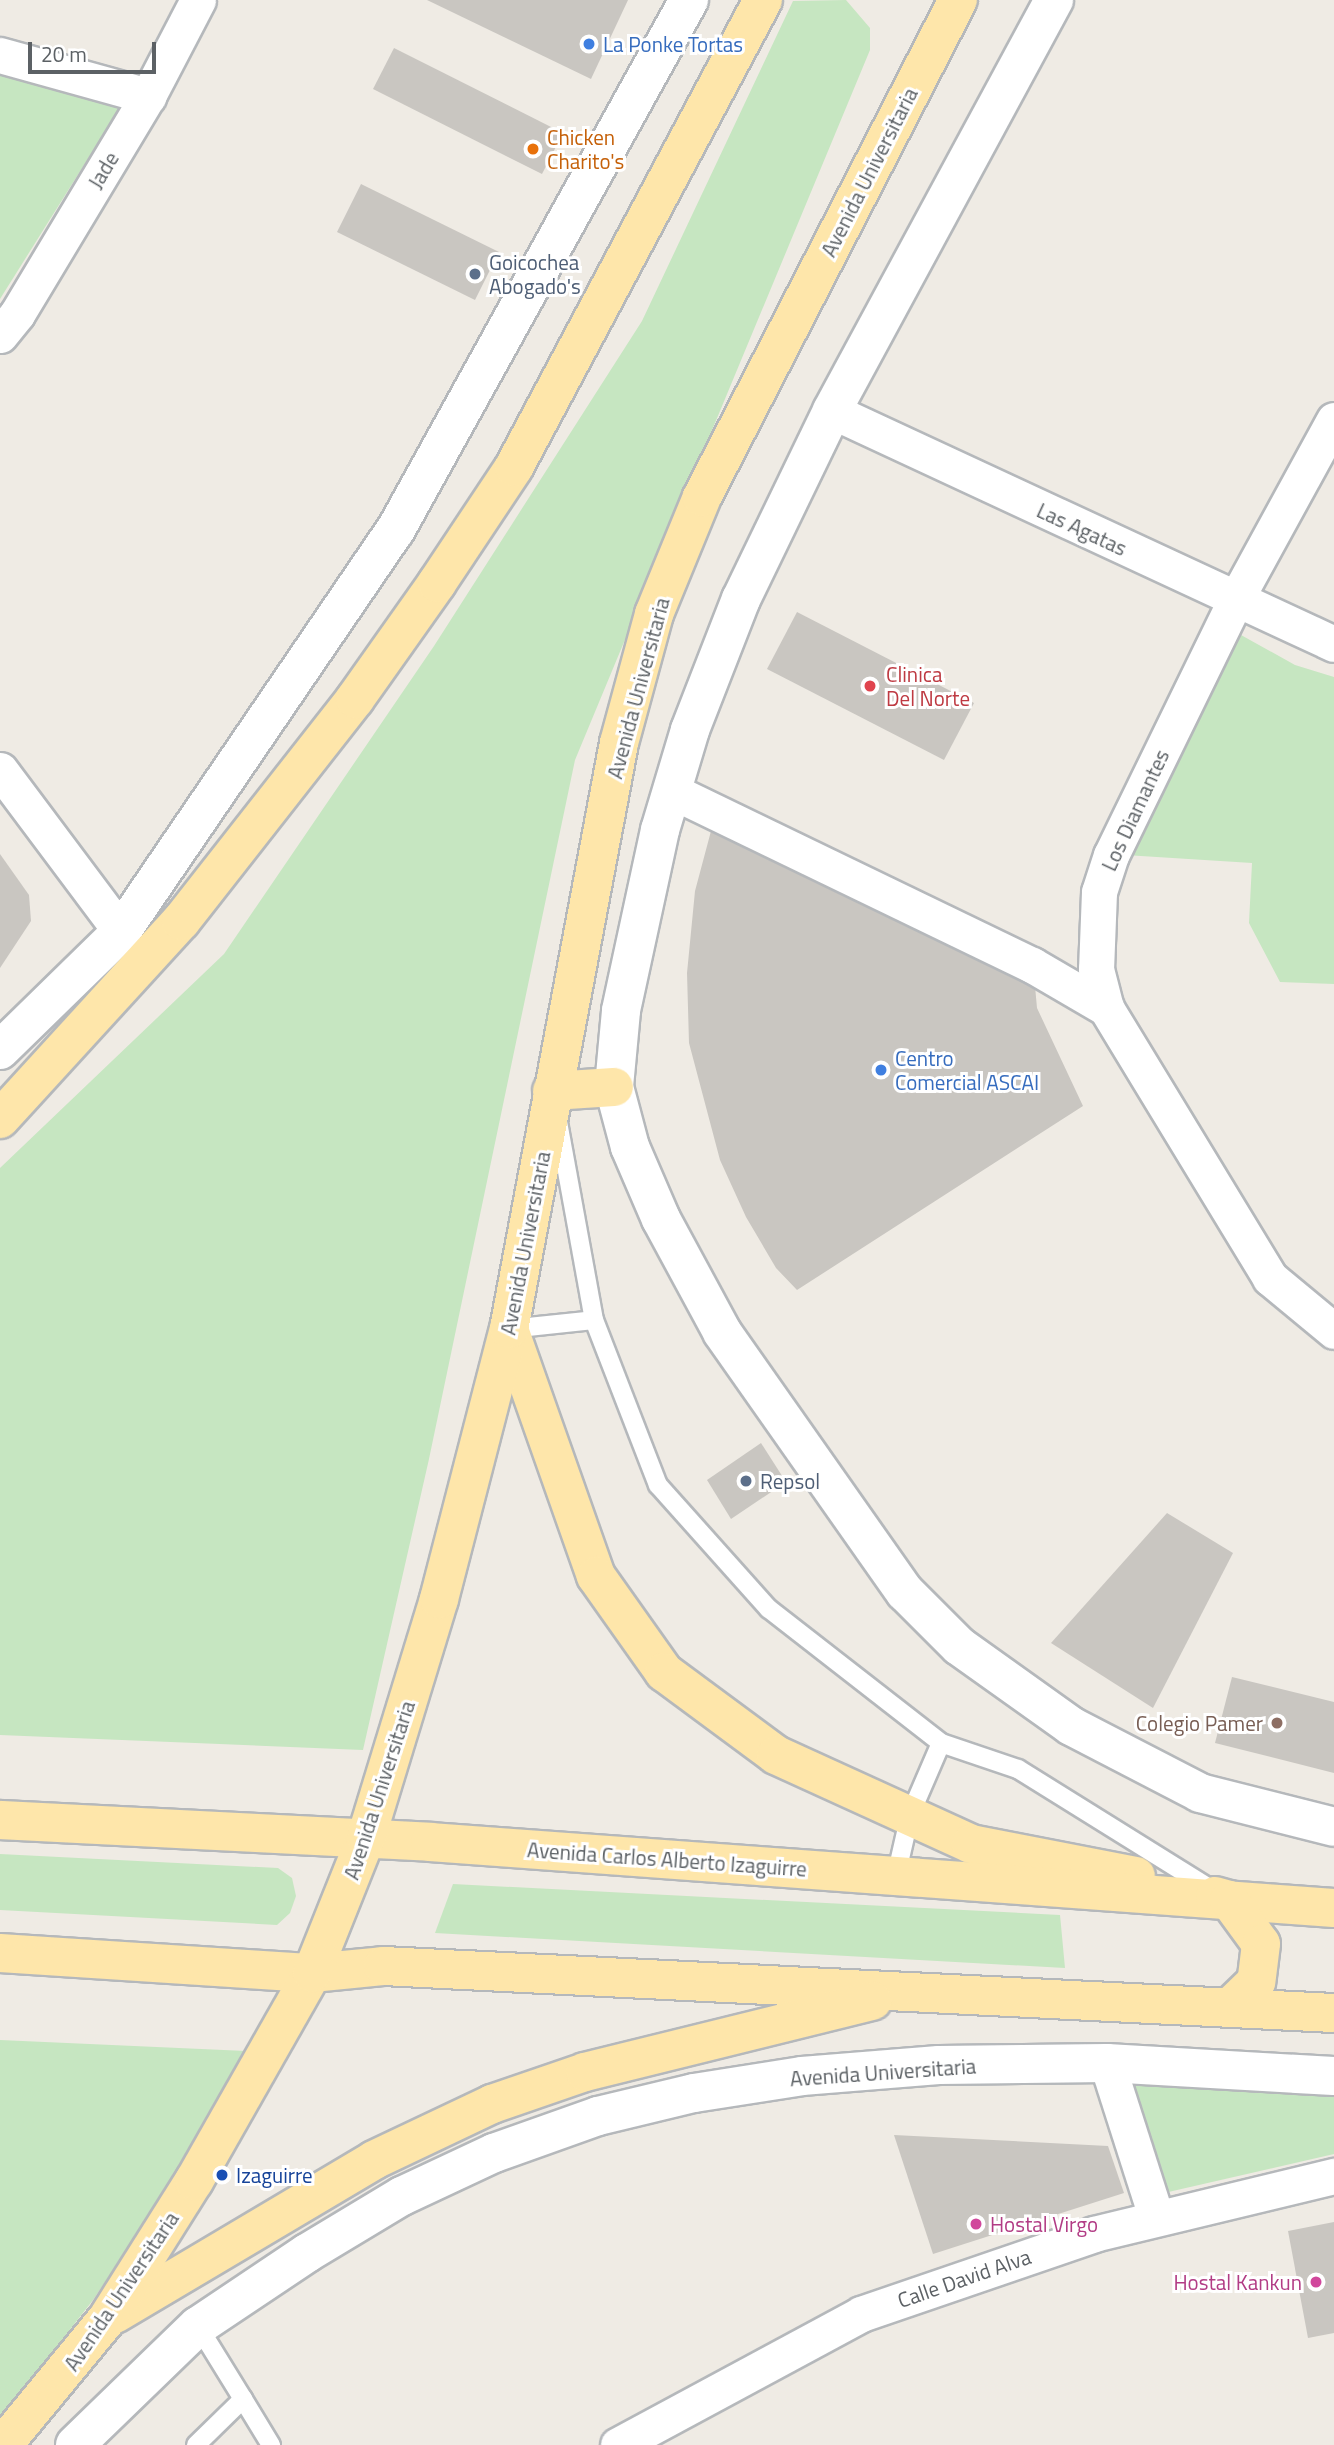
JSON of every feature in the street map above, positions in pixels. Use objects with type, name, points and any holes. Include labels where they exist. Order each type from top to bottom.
[{"type":"main road","points":[[0,1119],[181,921],[355,699],[437,583],[514,467],[763,0]]},
{"type":"main road","name":"Avenida Universitaria","points":[[3,2445],[107,2319],[194,2181],[312,1973],[366,1838],[439,1599],[509,1329],[619,743],[654,614],[702,498],[957,0]]},
{"type":"main road","points":[[552,1091],[614,1087]]},
{"type":"main road","points":[[509,1329],[596,1576],[664,1672],[776,1755],[971,1844],[1077,1861],[1229,1900],[1261,1944],[1256,1982],[1230,2007]]},
{"type":"main road","name":"Avenida Carlos Alberto Izaguirre","points":[[0,1820],[366,1838],[1334,1908]]},
{"type":"main road","points":[[0,1953],[312,1973],[383,1966],[1334,2013]]},
{"type":"main road","points":[[107,2319],[374,2160],[492,2104],[624,2062],[916,1991]]},
{"type":"street","name":"Jade","points":[[0,335],[17,314],[148,96],[198,0]]},
{"type":"street","points":[[0,1050],[121,932],[395,531],[689,0]]},
{"type":"street","points":[[1054,0],[832,411],[741,599],[672,791],[635,929],[621,1011],[614,1087],[630,1147],[661,1219],[716,1321],[843,1508],[905,1591],[959,1646],[1071,1726],[1200,1793],[1334,1827]]},
{"type":"street","points":[[0,55],[148,96]]},
{"type":"street","name":"Las Agatas","points":[[832,411],[1235,601],[1334,644]]},
{"type":"street","name":"Los Diamantes","points":[[1334,419],[1235,601],[1111,855],[1099,892],[1096,969],[1106,1008],[1270,1278],[1334,1331]]},
{"type":"street","points":[[2,776],[121,932]]},
{"type":"street","points":[[672,791],[1032,965],[1106,1008]]},
{"type":"street","points":[[1107,2063],[1156,2217]]},
{"type":"street","name":"Avenida Universitaria","points":[[75,2445],[198,2326],[389,2202],[494,2153],[598,2116],[694,2092],[802,2076],[939,2065],[1107,2063],[1334,2076]]},
{"type":"street","name":"Calle David Alva","points":[[618,2445],[861,2314],[1156,2217],[1334,2176]]},
{"type":"lane","points":[[552,1091],[594,1320],[658,1485],[769,1609],[941,1743],[1018,1769],[1229,1900]]},
{"type":"lane","points":[[509,1329],[594,1320]]},
{"type":"lane","points":[[896,1876],[910,1815],[941,1743]]},
{"type":"lane","points":[[198,2326],[271,2445]]},
{"type":"lane","points":[[196,2445],[243,2399]]},
{"type":"green space","points":[[846,0],[870,28],[870,50],[575,760],[429,1459],[363,1750],[0,1735],[0,1168],[224,954],[434,646],[642,321],[793,1]]},
{"type":"green space","points":[[0,73],[121,106],[0,299]]},
{"type":"green space","points":[[1241,635],[1295,665],[1334,677],[1334,984],[1280,982],[1249,923],[1252,863],[1125,855]]},
{"type":"green space","points":[[0,1854],[278,1868],[292,1878],[296,1896],[290,1913],[277,1925],[0,1910]]},
{"type":"green space","points":[[453,1884],[1060,1915],[1065,1968],[435,1933]]},
{"type":"green space","points":[[0,2040],[246,2051],[181,2168],[93,2300],[0,2420]]},
{"type":"green space","points":[[1127,2082],[1334,2093],[1334,2154],[1164,2193]]},
{"type":"building","points":[[427,0],[628,0],[591,79]]},
{"type":"building","points":[[394,48],[563,133],[542,174],[373,89]]},
{"type":"building","points":[[361,184],[499,252],[475,300],[337,232]]},
{"type":"building","name":"Clinica Del Norte","points":[[797,612],[974,703],[944,760],[767,669]]},
{"type":"building","name":"Centro Comercial ASCAI","points":[[711,831],[1035,986],[1037,1008],[1083,1106],[797,1290],[776,1268],[746,1217],[720,1160],[689,1043],[687,973],[695,891]]},
{"type":"building","points":[[0,854],[29,895],[31,921],[0,968]]},
{"type":"building","name":"Repsol","points":[[761,1443],[786,1482],[731,1519],[707,1480]]},
{"type":"building","points":[[1167,1513],[1233,1553],[1153,1708],[1051,1643]]},
{"type":"building","name":"Colegio Pamer","points":[[1232,1677],[1334,1702],[1334,1773],[1215,1743]]},
{"type":"building","name":"Hostal Virgo","points":[[894,2135],[1108,2146],[1124,2193],[933,2254]]},
{"type":"building","name":"Hostal Kankun","points":[[1334,2222],[1334,2333],[1308,2338],[1288,2231]]},
{"type":"place","name":"La Ponke Tortas","points":[[589,44]]},
{"type":"place","name":"Chicken Charito's","points":[[533,149]]},
{"type":"place","name":"Goicochea Abogado's","points":[[475,274]]},
{"type":"place","name":"Clinica Del Norte","points":[[870,686]]},
{"type":"place","name":"Centro Comercial ASCAI","points":[[881,1070]]},
{"type":"place","name":"Repsol","points":[[746,1481]]},
{"type":"place","name":"Colegio Pamer","points":[[1277,1723]]},
{"type":"place","name":"Izaguirre","points":[[222,2175]]},
{"type":"place","name":"Hostal Virgo","points":[[976,2224]]},
{"type":"place","name":"Hostal Kankun","points":[[1316,2282]]}]
